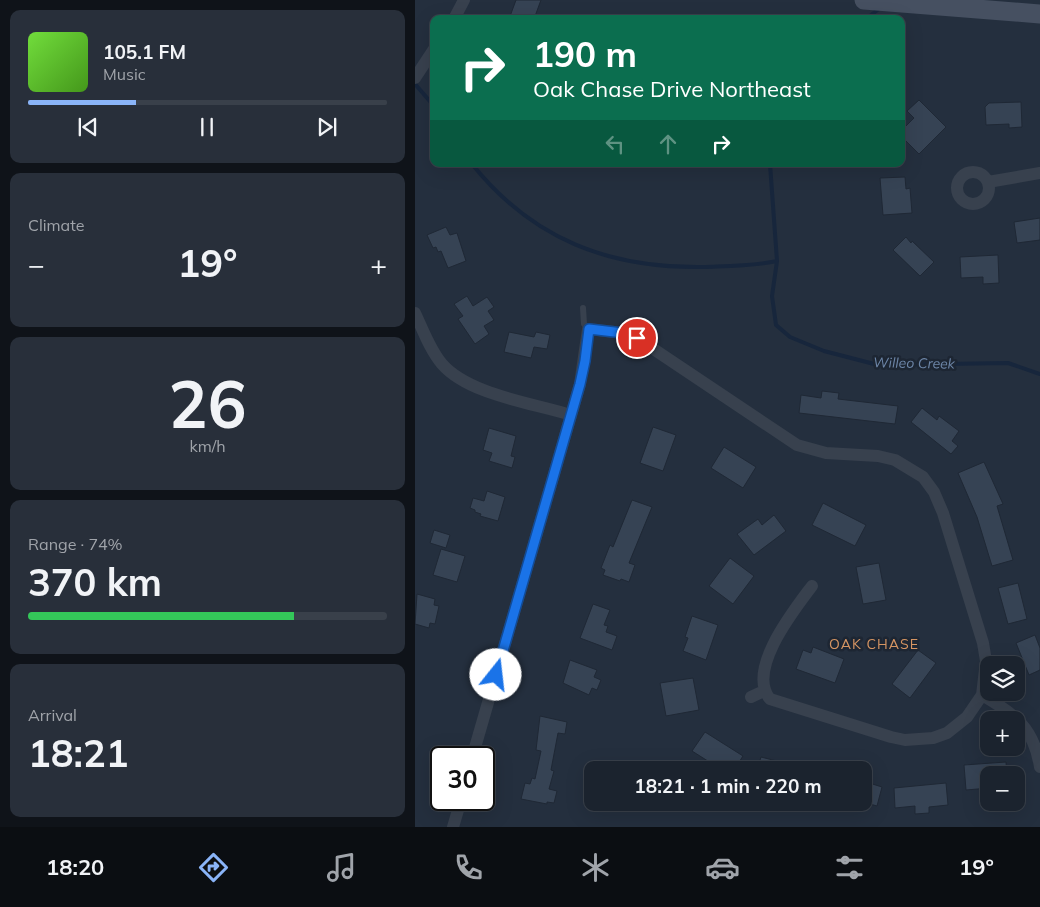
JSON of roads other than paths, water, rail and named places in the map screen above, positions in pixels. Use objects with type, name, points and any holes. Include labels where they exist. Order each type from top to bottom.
[{"type":"main road","points":[[864,0],[1040,14]]},
{"type":"street","points":[[456,15],[464,0]]},
{"type":"street","points":[[415,78],[430,55]]},
{"type":"street","points":[[988,182],[1040,173]]},
{"type":"street","points":[[415,313],[434,353],[454,376],[485,390],[571,415]]},
{"type":"street","points":[[476,746],[571,415],[585,361],[589,329],[623,333],[637,338],[797,444],[826,454],[878,456],[895,460],[923,477],[934,492],[943,513],[983,643],[985,656]]},
{"type":"street","points":[[812,586],[783,625],[774,644],[763,679],[764,691],[770,699],[905,740],[933,738],[947,733],[967,718],[980,699]]},
{"type":"street","points":[[751,697],[764,691]]},
{"type":"street","points":[[993,701],[1020,720],[1032,736],[1040,767]]},
{"type":"street","points":[[453,827],[458,811]]},
{"type":"lane","points":[[583,308],[585,324],[589,329]]},
{"type":"waterway","name":"Willeo Creek","points":[[871,15],[880,8]]},
{"type":"waterway","points":[[415,84],[430,101]]},
{"type":"waterway","points":[[475,167],[495,190],[520,212],[547,230],[575,244],[605,255],[637,262],[670,266],[732,266],[777,261]]},
{"type":"waterway","name":"Willeo Creek","points":[[770,167],[777,261],[772,296],[776,325],[790,337],[824,351],[878,365],[1008,363],[1040,374]]},
{"type":"district","name":"OAK CHASE","points":[[874,644]]}]
